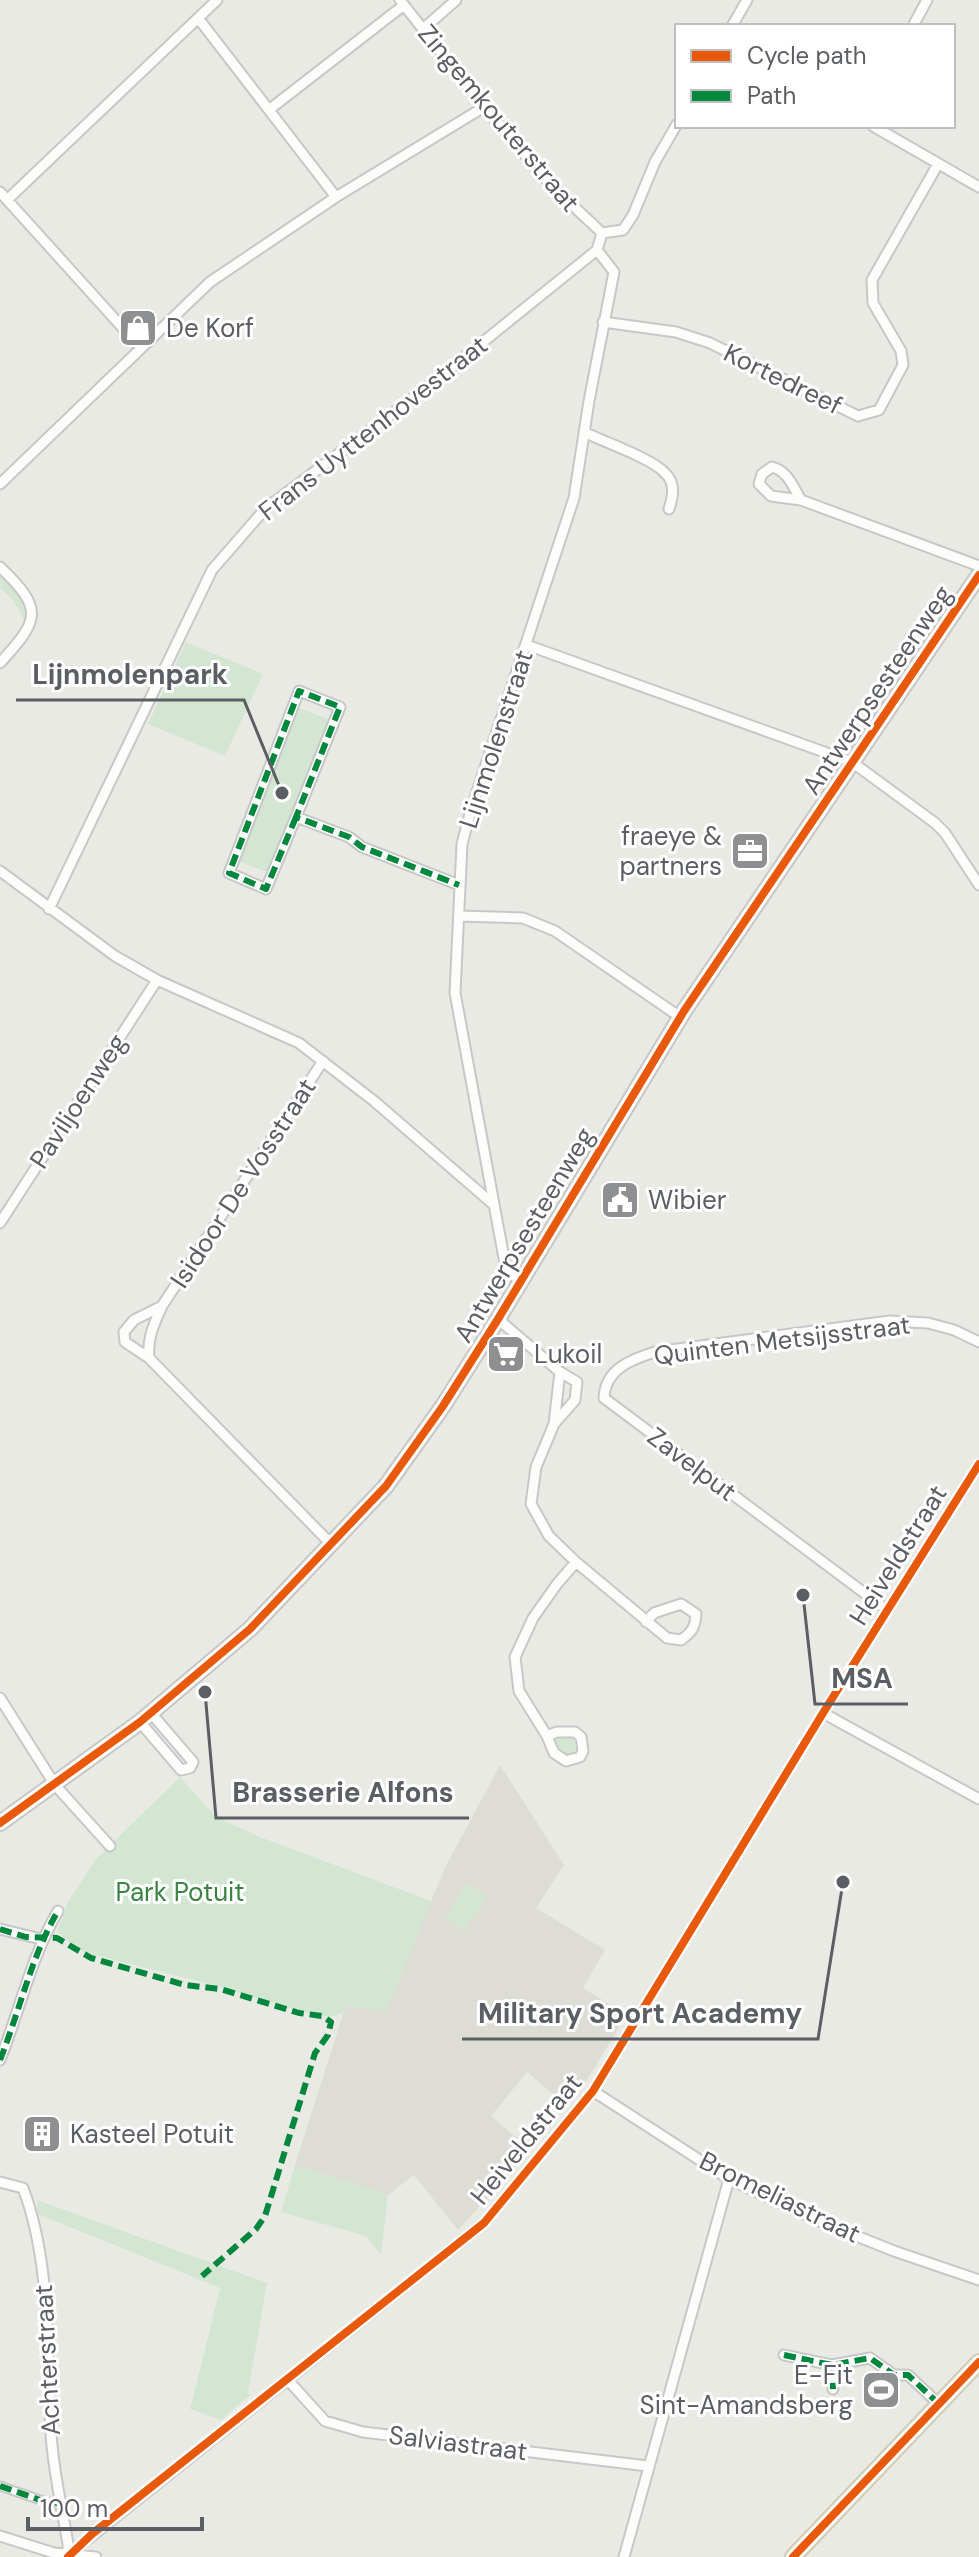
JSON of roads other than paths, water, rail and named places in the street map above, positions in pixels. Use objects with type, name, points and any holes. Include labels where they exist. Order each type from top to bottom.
[{"type":"main road","name":"Antwerpsesteenweg","points":[[0,1823],[146,1717],[250,1629],[386,1486],[443,1406],[498,1319],[680,1017],[979,575]]},
{"type":"main road","points":[[793,2557],[979,2362]]},
{"type":"street","points":[[140,347],[4,196],[217,0]]},
{"type":"street","points":[[423,29],[456,0]]},
{"type":"street","points":[[733,24],[747,0]]},
{"type":"street","points":[[914,24],[927,0]]},
{"type":"street","points":[[270,109],[402,3]]},
{"type":"street","name":"Zingemkouterstraat","points":[[402,3],[484,107],[552,186],[602,233]]},
{"type":"street","points":[[198,18],[336,197]]},
{"type":"street","points":[[0,484],[210,282],[336,197],[484,107]]},
{"type":"street","points":[[597,250],[602,233],[623,230],[628,223],[655,162],[675,127]]},
{"type":"street","points":[[876,128],[979,187]]},
{"type":"street","name":"Kortedreef","points":[[603,322],[676,332],[698,339],[858,416],[879,410],[903,365],[901,351],[873,303],[872,280],[938,164]]},
{"type":"street","name":"Lijnmolenstraat","points":[[520,1281],[506,1269],[455,993],[462,844],[574,498],[614,272],[597,250]]},
{"type":"street","name":"Frans Uyttenhovestraat","points":[[49,909],[212,570],[235,541],[265,509],[421,392],[597,250]]},
{"type":"street","points":[[584,432],[665,473],[671,483],[673,497],[669,509]]},
{"type":"street","points":[[801,500],[785,473],[772,467],[762,474],[759,484],[771,496],[801,500],[979,566]]},
{"type":"street","points":[[0,567],[23,589],[31,607],[32,622],[27,633],[0,663]]},
{"type":"street","points":[[527,645],[852,762],[945,833],[979,885]]},
{"type":"street","points":[[299,691],[340,707],[296,817],[266,889],[229,873],[299,691]]},
{"type":"street","points":[[296,817],[459,885]]},
{"type":"street","points":[[0,871],[115,956],[157,980],[299,1043],[374,1101],[493,1204]]},
{"type":"street","points":[[459,916],[523,918],[555,931],[680,1017]]},
{"type":"street","name":"Paviljoenweg","points":[[0,1223],[157,980]]},
{"type":"street","name":"Isidoor De Vosstraat","points":[[149,1358],[150,1333],[162,1306],[323,1061]]},
{"type":"street","name":"Isidoor De Vosstraat","points":[[162,1306],[134,1320],[124,1332],[125,1342],[149,1358],[332,1545]]},
{"type":"street","points":[[498,1319],[560,1372],[577,1382],[575,1400],[554,1424]]},
{"type":"street","name":"Quinten Metsijsstraat","points":[[604,1398],[619,1367],[655,1352],[890,1321],[928,1323],[954,1330],[979,1342]]},
{"type":"street","points":[[560,1372],[554,1424],[536,1467],[531,1504],[549,1536],[576,1562],[646,1622],[667,1638],[681,1640],[696,1626],[696,1614],[681,1604],[654,1613],[646,1622]]},
{"type":"street","name":"Zavelput","points":[[604,1398],[887,1610]]},
{"type":"street","name":"Heiveldstraat","points":[[68,2556],[484,2223],[593,2091],[979,1464]]},
{"type":"street","points":[[547,1736],[519,1691],[515,1657],[533,1618],[576,1562]]},
{"type":"street","points":[[0,1698],[55,1785],[110,1846]]},
{"type":"street","points":[[823,1713],[979,1799]]},
{"type":"street","points":[[146,1717],[193,1762],[190,1768],[181,1770],[146,1717]]},
{"type":"street","points":[[0,2060],[41,1939],[58,1911]]},
{"type":"street","points":[[2,1929],[41,1939]]},
{"type":"street","name":"Bromeliastraat","points":[[593,2091],[729,2179],[824,2223],[979,2280]]},
{"type":"street","points":[[624,2557],[729,2179]]},
{"type":"street","name":"Achterstraat","points":[[0,2182],[23,2188],[41,2255],[51,2437],[68,2556]]},
{"type":"street","points":[[784,2355],[832,2365],[870,2358],[894,2375],[908,2375],[939,2404]]},
{"type":"street","points":[[832,2365],[833,2389]]},
{"type":"street","name":"Salviastraat","points":[[287,2379],[325,2421],[338,2426],[363,2432],[648,2466]]},
{"type":"street","points":[[0,2486],[46,2502],[60,2503]]},
{"type":"street","points":[[0,2536],[68,2556],[96,2557]]},
{"type":"place","name":"De Korf","points":[[138,328]]},
{"type":"place","name":"Lijnmolenpark","points":[[282,793]]},
{"type":"place","name":"fraeye & partners","points":[[750,851]]},
{"type":"place","name":"Wibier","points":[[620,1200]]},
{"type":"place","name":"Lukoil","points":[[506,1354]]},
{"type":"place","name":"MSA","points":[[803,1595]]},
{"type":"place","name":"Brasserie Alfons","points":[[205,1692]]},
{"type":"place","name":"Military Sport Academy","points":[[843,1882]]},
{"type":"place","name":"Kasteel Potuit","points":[[42,2134]]},
{"type":"place","name":"E-Fit Sint-Amandsberg","points":[[881,2390]]},
{"type":"park label","name":"Park Potuit","points":[[180,1892]]}]
